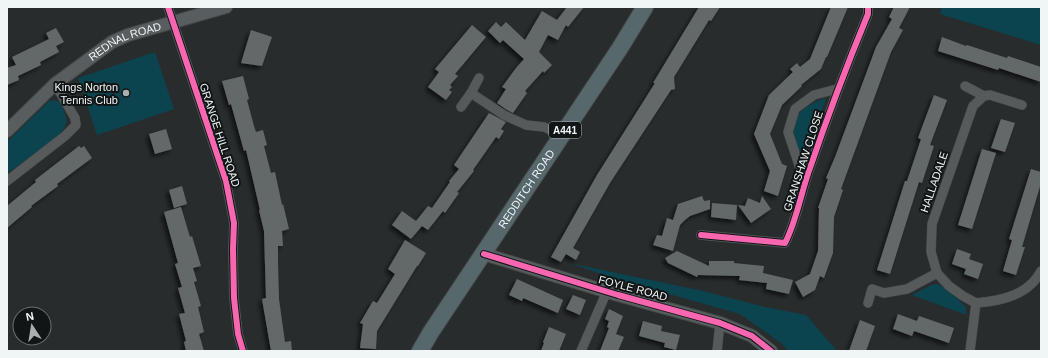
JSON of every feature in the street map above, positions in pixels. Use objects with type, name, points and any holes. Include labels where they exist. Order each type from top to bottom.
[{"type":"highway","name":"REDDITCH ROAD","points":[[420,351],[431,332],[620,48],[645,7]]},
{"type":"street","name":"GRANGE HILL ROAD","points":[[168,7],[226,181],[234,223],[234,298],[238,334],[242,351]]},
{"type":"street","name":"REDNAL ROAD","points":[[7,131],[55,84],[112,42],[128,35],[226,7]]},
{"type":"street","name":"GRANSHAW CLOSE","points":[[702,235],[785,243],[791,231],[805,183],[837,89],[869,9]]},
{"type":"street","points":[[461,107],[479,78]]},
{"type":"street","points":[[7,181],[65,136],[76,125],[75,118],[55,84]]},
{"type":"street","points":[[965,86],[984,96],[990,95],[1022,105]]},
{"type":"street","points":[[805,183],[788,132],[795,110],[814,95],[837,89]]},
{"type":"street","points":[[471,93],[504,115],[526,125],[544,127],[562,135]]},
{"type":"street","name":"HALLADALE","points":[[937,273],[932,252],[932,224],[973,106],[984,96]]},
{"type":"street","name":"FOYLE ROAD","points":[[484,254],[720,323],[752,336],[771,351]]},
{"type":"street","points":[[868,303],[872,289],[884,293],[907,289],[937,273],[949,286],[976,303],[995,301],[1017,294],[1036,280],[1041,271]]},
{"type":"street","points":[[581,351],[607,291]]},
{"type":"street","points":[[970,351],[976,303]]},
{"type":"street","points":[[717,351],[720,323]]},
{"type":"shaded area","points":[[942,7],[1041,7],[1041,45],[940,14]]},
{"type":"shaded area","name":"Kings Norton Tennis Club","points":[[155,52],[174,109],[97,135],[78,78]]},
{"type":"shaded area","points":[[826,98],[806,158],[800,152],[796,142],[794,123],[796,117],[800,112],[812,104]]},
{"type":"shaded area","points":[[55,100],[61,103],[66,116],[66,124],[63,130],[49,144],[7,173],[7,142],[49,101]]},
{"type":"shaded area","points":[[569,263],[703,291],[765,307],[806,315],[837,351],[789,351],[781,343],[740,314],[619,280]]},
{"type":"shaded area","points":[[938,284],[958,299],[966,308],[966,315],[912,295],[931,285]]},
{"type":"building","points":[[567,7],[584,7],[568,27],[566,25],[558,40],[548,35],[539,52],[552,65],[544,73],[543,71],[525,91],[527,93],[513,113],[507,110],[497,103],[506,89],[502,87],[524,59],[503,40],[500,43],[488,31],[496,22],[501,27],[506,22],[525,40],[542,11],[557,20]]},
{"type":"building","points":[[699,7],[720,7],[711,21],[709,20],[674,77],[675,89],[671,90],[610,183],[573,248],[580,252],[576,260],[566,254],[561,262],[551,257],[597,175],[655,83],[653,83]]},
{"type":"building","points":[[831,7],[848,7],[827,57],[821,69],[801,85],[802,86],[782,105],[770,134],[782,164],[787,166],[778,196],[764,191],[770,171],[754,134],[769,95],[793,72],[790,69],[797,63],[800,67],[810,59]]},
{"type":"building","points":[[894,7],[910,7],[899,28],[903,30],[891,52],[841,189],[843,190],[834,217],[833,253],[824,278],[820,276],[815,290],[803,297],[795,282],[810,274],[818,251],[818,208],[828,179],[826,178],[876,47],[892,19],[889,17]]},
{"type":"building","points":[[472,25],[486,37],[455,74],[458,76],[450,85],[452,87],[449,90],[452,92],[446,100],[428,87],[439,72],[435,69]]},
{"type":"building","points":[[56,28],[64,42],[56,46],[59,52],[40,62],[41,65],[18,76],[19,80],[7,85],[7,68],[16,65],[12,57],[49,39],[46,33]]},
{"type":"building","points":[[251,30],[272,37],[262,66],[241,63]]},
{"type":"building","points":[[942,37],[966,46],[967,45],[1007,58],[1008,56],[1041,67],[1041,82],[999,68],[998,70],[938,51]]},
{"type":"building","points":[[243,76],[249,99],[247,100],[254,126],[256,132],[263,130],[267,145],[264,146],[271,173],[275,172],[289,229],[282,231],[283,246],[278,246],[278,263],[279,299],[285,342],[291,341],[292,351],[271,351],[262,299],[266,298],[264,231],[246,150],[244,151],[231,104],[229,105],[222,81]]},
{"type":"building","points":[[934,95],[947,100],[930,145],[934,146],[922,183],[919,182],[890,274],[877,270],[905,181],[907,181],[921,139],[918,138]]},
{"type":"building","points":[[489,113],[506,122],[501,129],[504,131],[499,139],[496,137],[473,170],[474,171],[457,192],[459,193],[445,213],[443,211],[428,230],[422,226],[411,239],[392,225],[402,211],[416,221],[428,206],[432,208],[450,182],[449,181],[459,169],[454,165]]},
{"type":"building","points":[[1001,119],[1015,123],[1005,152],[991,148]]},
{"type":"building","points":[[166,129],[172,149],[155,154],[149,134]]},
{"type":"building","points":[[79,146],[81,148],[84,146],[92,158],[57,184],[58,186],[31,206],[32,207],[7,228],[7,206],[36,182],[35,180]]},
{"type":"building","points":[[982,149],[996,153],[972,229],[958,225]]},
{"type":"building","points":[[1031,169],[1041,172],[1041,183],[1022,247],[1025,247],[1016,275],[1003,271],[1012,240],[1009,239]]},
{"type":"building","points":[[182,186],[187,204],[174,208],[169,190]]},
{"type":"building","points":[[702,196],[704,201],[710,200],[710,209],[690,216],[680,225],[673,251],[653,245],[657,235],[662,236],[667,218],[673,220],[678,204]]},
{"type":"building","points":[[762,196],[771,209],[751,223],[738,205],[745,206],[748,198],[760,203]]},
{"type":"building","points":[[712,203],[737,205],[736,220],[711,217]]},
{"type":"building","points":[[181,207],[201,266],[193,268],[197,281],[194,282],[201,306],[198,307],[204,332],[199,334],[204,351],[186,351],[184,342],[186,341],[179,314],[185,313],[178,288],[182,287],[175,264],[178,263],[164,212]]},
{"type":"building","points":[[405,240],[426,253],[377,331],[376,349],[360,348],[363,324],[360,323],[373,301],[377,303],[395,274],[388,269]]},
{"type":"building","points":[[957,249],[971,254],[969,259],[983,264],[978,279],[964,274],[966,269],[952,264]]},
{"type":"building","points":[[677,251],[709,266],[709,261],[734,261],[734,263],[764,266],[763,273],[793,280],[789,294],[766,289],[767,283],[739,280],[740,276],[698,275],[697,277],[668,263],[665,258]]},
{"type":"building","points":[[517,279],[563,300],[558,313],[523,298],[522,301],[509,295]]},
{"type":"building","points":[[573,295],[586,300],[580,315],[566,309]]},
{"type":"building","points":[[609,309],[623,316],[616,334],[624,337],[618,351],[600,351],[609,328],[607,327],[609,321],[605,319]]},
{"type":"building","points":[[898,314],[917,321],[919,316],[954,328],[949,343],[914,331],[912,336],[893,329]]},
{"type":"building","points":[[860,320],[875,326],[866,351],[849,351]]},
{"type":"building","points":[[643,321],[662,326],[661,331],[680,335],[676,350],[664,347],[665,343],[639,336]]},
{"type":"building","points":[[549,327],[566,334],[559,351],[541,351]]},
{"type":"cycle path","points":[[168,7],[226,181],[234,223],[234,298],[238,334],[243,351]]},
{"type":"cycle path","points":[[701,235],[785,243],[793,225],[807,177],[845,71],[868,14],[868,7]]},
{"type":"cycle path","points":[[484,254],[618,295],[720,323],[752,336],[771,351]]},
{"type":"place","name":"Kings Norton Tennis Club","points":[[126,93]]}]
